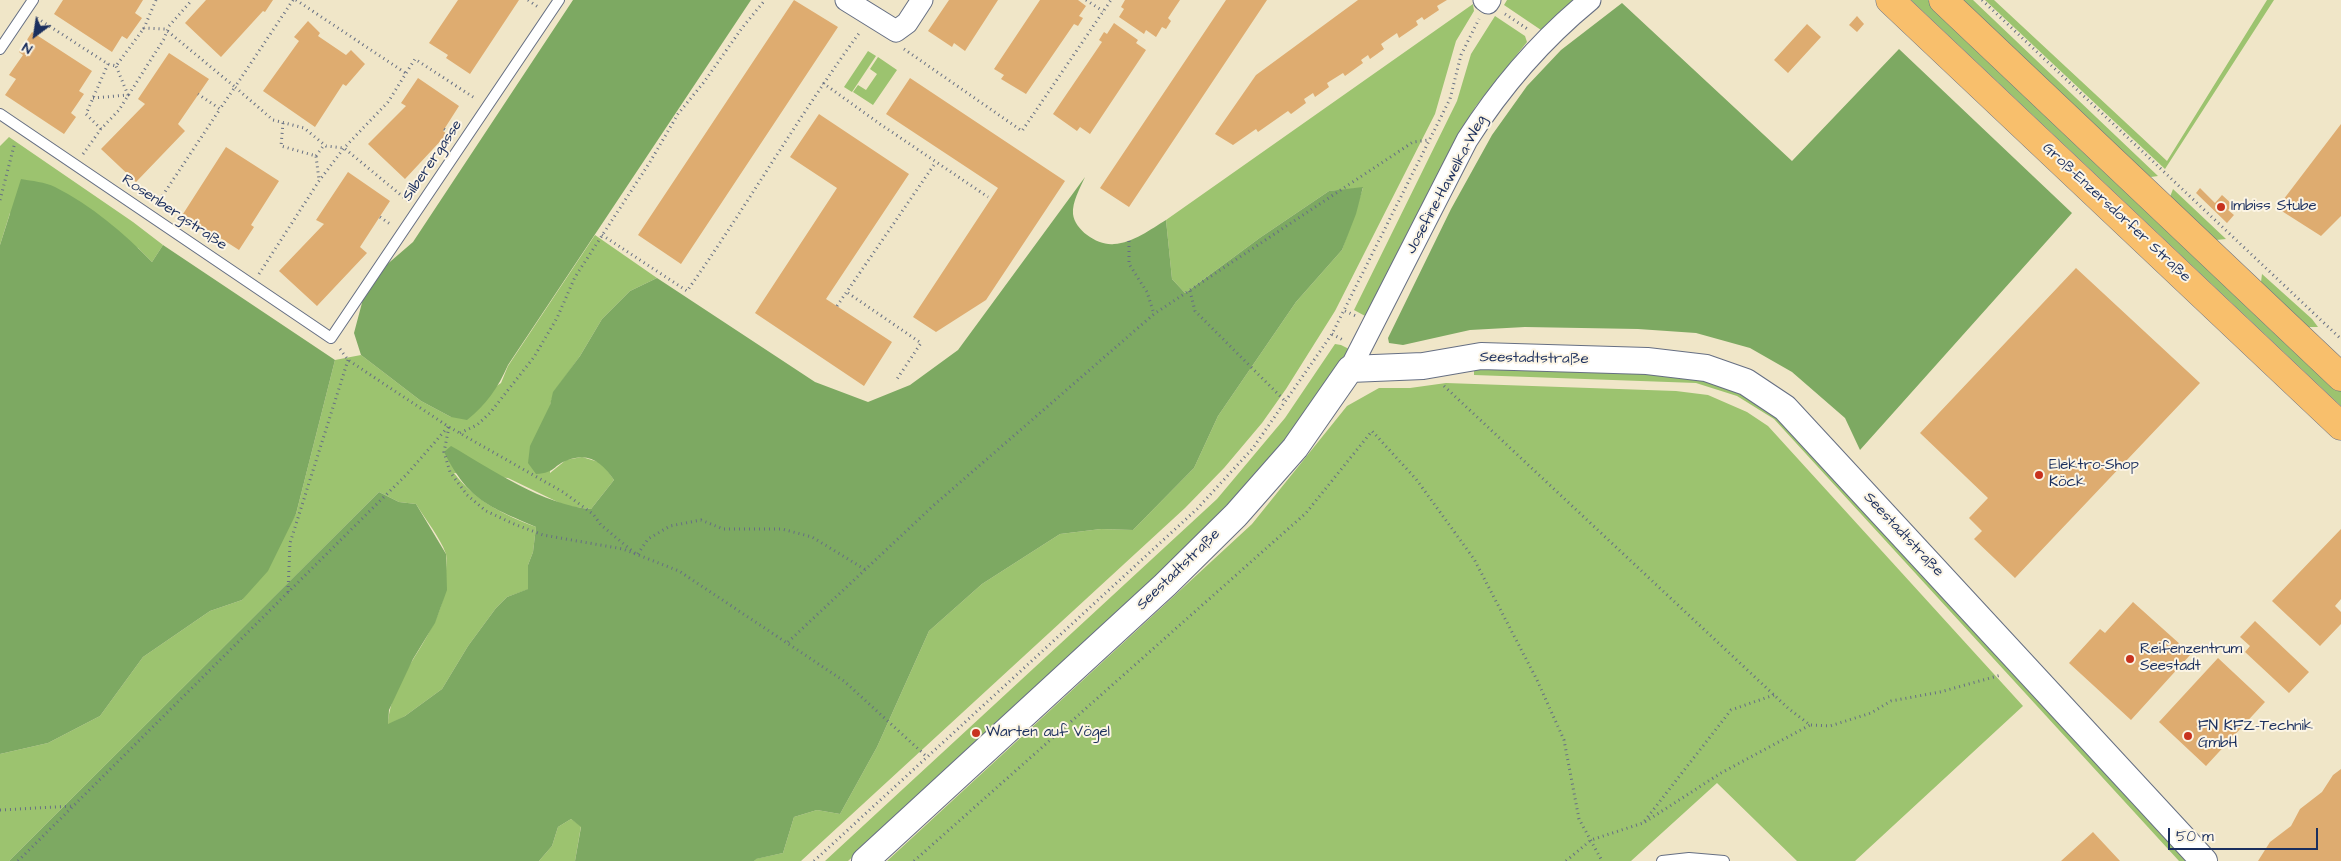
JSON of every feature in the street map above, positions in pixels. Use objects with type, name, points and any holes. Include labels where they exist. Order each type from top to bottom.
[{"type":"main road","name":"Groß-Enzersdorfer Straße","points":[[1890,0],[2341,426]]},
{"type":"main road","points":[[1943,0],[2341,377]]},
{"type":"street","points":[[846,0],[899,38],[922,0]]},
{"type":"street","name":"Josefine-Hawelka-Weg","points":[[1350,369],[1467,140],[1518,69],[1544,40],[1590,0]]},
{"type":"street","name":"Seestadtstraße","points":[[865,861],[1165,585],[1236,516],[1295,448],[1350,369],[1423,366],[1481,356],[1637,361],[1706,368],[1746,382],[1785,408],[2204,861]]},
{"type":"lane","points":[[0,50],[33,0]]},
{"type":"lane","name":"Silberergasse","points":[[331,338],[559,0]]},
{"type":"lane","name":"Rosenbergstraße","points":[[0,114],[331,338]]},
{"type":"lane","points":[[1662,861],[1689,858],[1724,861]]},
{"type":"path","points":[[116,66],[144,28],[156,0]]},
{"type":"path","points":[[75,164],[101,129],[119,110],[164,39],[166,31],[192,0]]},
{"type":"path","points":[[150,214],[294,0],[407,74]]},
{"type":"path","points":[[460,433],[476,425],[490,413],[534,357],[557,318],[575,277],[650,162],[678,114],[765,0]]},
{"type":"path","points":[[1086,0],[1103,11]]},
{"type":"path","points":[[899,38],[903,48],[1022,131],[1111,0]]},
{"type":"path","points":[[1982,0],[2341,339]]},
{"type":"path","points":[[814,861],[1197,509],[1253,448],[1286,403],[1337,326],[1450,98],[1461,55],[1487,1],[1544,40]]},
{"type":"path","points":[[26,11],[108,64],[116,66]]},
{"type":"path","points":[[144,28],[166,31],[273,120],[304,128],[324,144],[344,148],[418,209]]},
{"type":"path","points":[[602,235],[687,291],[782,150],[822,82],[862,29]]},
{"type":"path","points":[[252,285],[319,181],[344,148],[388,102],[415,60],[487,106]]},
{"type":"path","points":[[101,129],[86,114],[108,64]]},
{"type":"path","points":[[116,66],[128,96]]},
{"type":"path","points":[[822,82],[988,197]]},
{"type":"path","points":[[198,94],[220,109]]},
{"type":"path","points":[[93,98],[128,96]]},
{"type":"path","points":[[283,123],[281,146],[316,156]]},
{"type":"path","points":[[0,200],[20,127]]},
{"type":"path","points":[[788,642],[934,505],[1154,314],[1413,142],[1429,140]]},
{"type":"path","points":[[319,181],[316,156],[324,144]]},
{"type":"path","points":[[837,306],[848,293],[936,162]]},
{"type":"path","points":[[1129,241],[1129,264],[1146,292],[1154,314]]},
{"type":"path","points":[[1190,291],[1196,310],[1286,403]]},
{"type":"path","points":[[848,293],[920,343],[898,379]]},
{"type":"path","points":[[288,592],[290,543],[348,360],[460,433],[563,492],[593,514],[601,525],[637,555]]},
{"type":"path","points":[[1438,380],[1774,695],[1810,724],[1830,726],[1872,713],[1891,701],[1940,692],[2003,675]]},
{"type":"path","points":[[449,426],[444,452],[450,472],[467,495],[486,511],[543,535],[623,549],[679,572],[736,611],[788,642],[844,681],[927,757]]},
{"type":"path","points":[[18,861],[407,474],[449,426]]},
{"type":"path","points":[[914,861],[1306,513],[1372,431],[1416,479],[1474,559],[1537,680],[1564,740],[1579,819],[1602,859]]},
{"type":"path","points":[[637,555],[648,539],[670,526],[701,520],[723,529],[782,529],[812,537],[866,570]]},
{"type":"path","points":[[1643,823],[1731,710],[1774,695]]},
{"type":"path","points":[[1566,861],[1591,840],[1643,823],[1721,773],[1810,724]]},
{"type":"path","points":[[0,810],[74,806]]},
{"type":"green space","points":[[573,0],[751,0],[508,365],[491,396],[467,420],[451,417],[421,401],[361,355],[354,333],[363,299],[384,267],[413,242]]},
{"type":"green space","points":[[1507,0],[1574,0],[1541,30],[1504,5]]},
{"type":"green space","points":[[1911,0],[1928,0],[1935,6],[2341,389],[2341,406]]},
{"type":"green space","points":[[1961,0],[1973,0],[2158,176],[2151,177],[2147,175]]},
{"type":"green space","points":[[1985,0],[1994,0],[2167,161],[2267,0],[2274,0],[2165,169]]},
{"type":"green space","points":[[1622,3],[1792,161],[1899,49],[2072,213],[1860,450],[1845,418],[1792,372],[1750,348],[1696,333],[1638,329],[1525,327],[1470,330],[1403,345],[1389,343],[1388,338],[1451,209],[1492,135],[1527,86],[1561,50]]},
{"type":"green space","points":[[1473,4],[1474,11],[1456,41],[1435,114],[1335,311],[1286,389],[1262,423],[1224,468],[1185,508],[801,861],[754,861],[755,859],[783,853],[794,817],[817,810],[840,814],[877,747],[929,631],[982,584],[1060,534],[1101,529],[1133,530],[1194,468],[1218,416],[1296,302],[1342,250],[1363,188],[1329,191],[1261,237],[1185,293],[1172,279],[1166,220]]},
{"type":"green space","points":[[1495,16],[1525,36],[1527,42],[1476,106],[1459,134],[1367,317],[1354,310],[1457,101],[1471,54]]},
{"type":"green space","points":[[868,51],[876,56],[852,92],[844,87]]},
{"type":"green space","points":[[878,57],[897,70],[873,105],[853,92],[858,85],[866,90],[877,74],[870,69]]},
{"type":"green space","points":[[9,137],[133,222],[163,245],[152,262],[138,248],[10,213],[0,245],[0,146]]},
{"type":"green space","points":[[1085,177],[1073,209],[1078,226],[1095,240],[1114,244],[1135,238],[1166,220],[1172,279],[1185,293],[1261,237],[1329,191],[1363,187],[1356,214],[1342,250],[1296,302],[1218,416],[1194,468],[1133,530],[1101,529],[1060,534],[982,584],[929,631],[877,747],[840,814],[817,810],[794,817],[783,853],[754,861],[575,861],[581,827],[571,819],[558,827],[552,846],[539,861],[9,861],[379,492],[399,502],[416,504],[446,554],[447,590],[435,623],[413,659],[389,710],[388,724],[405,716],[442,689],[468,646],[496,608],[507,597],[528,589],[528,565],[533,552],[536,527],[492,507],[471,492],[444,452],[451,446],[537,494],[573,506],[591,509],[614,480],[605,469],[595,461],[583,457],[568,460],[547,472],[536,474],[528,463],[530,446],[550,405],[553,392],[580,356],[602,319],[630,291],[657,278],[815,382],[868,402],[910,385],[958,350]]},
{"type":"green space","points":[[21,179],[51,185],[81,202],[118,230],[152,262],[163,245],[335,360],[296,514],[268,571],[242,600],[210,611],[143,657],[100,716],[48,743],[0,754],[0,245]]},
{"type":"green space","points":[[2173,189],[2226,239],[2216,240],[2170,197]]},
{"type":"green space","points":[[595,235],[657,278],[630,291],[602,319],[580,356],[554,392],[550,405],[550,473],[566,460],[582,457],[602,463],[614,480],[591,509],[566,506],[508,478],[454,473],[471,492],[491,506],[536,527],[533,552],[528,565],[529,589],[507,597],[496,608],[468,646],[442,689],[405,716],[388,725],[391,705],[399,686],[438,613],[444,594],[446,554],[440,541],[416,504],[399,502],[379,492],[9,861],[0,861],[0,754],[48,743],[100,716],[143,657],[210,611],[242,600],[296,514],[335,360],[361,355],[421,401],[451,417],[501,383],[508,366]]},
{"type":"green space","points":[[2262,274],[2312,319],[2318,327],[2308,327],[2261,282]]},
{"type":"green space","points":[[1335,344],[1349,349],[1278,453],[1184,554],[848,861],[825,861],[1217,499],[1285,418]]},
{"type":"green space","points":[[1474,369],[1651,371],[1706,377],[1773,409],[2191,861],[2179,861],[1774,419],[1737,396],[1696,383],[1474,375]]},
{"type":"green space","points":[[1446,383],[1676,391],[1708,395],[1747,412],[1768,426],[2023,706],[1855,861],[1797,861],[1717,783],[1631,861],[887,861],[1252,524],[1347,406],[1379,388],[1410,388]]},
{"type":"green space","points":[[571,819],[581,826],[575,861],[539,861],[552,846],[558,827]]},
{"type":"building","points":[[63,0],[143,0],[135,13],[142,18],[127,39],[122,36],[112,52],[54,14]]},
{"type":"building","points":[[206,0],[273,0],[265,12],[263,11],[221,57],[185,23]]},
{"type":"building","points":[[458,0],[519,0],[470,74],[446,58],[448,55],[429,43]]},
{"type":"building","points":[[794,0],[838,27],[681,264],[638,235]]},
{"type":"building","points":[[949,0],[998,0],[965,51],[954,43],[952,47],[928,31]]},
{"type":"building","points":[[1040,0],[1078,0],[1086,6],[1079,16],[1083,18],[1078,26],[1074,24],[1026,94],[1001,79],[1004,75],[994,69]]},
{"type":"building","points":[[1125,0],[1180,0],[1168,18],[1171,21],[1166,29],[1162,27],[1156,37],[1146,30],[1144,34],[1119,17],[1124,9],[1121,7]]},
{"type":"building","points":[[1226,0],[1267,0],[1129,207],[1100,188]]},
{"type":"building","points":[[1358,0],[1447,0],[1437,6],[1439,10],[1424,20],[1422,17],[1416,21],[1418,25],[1399,38],[1397,33],[1381,44],[1384,49],[1370,59],[1368,55],[1361,60],[1363,63],[1345,76],[1343,73],[1327,83],[1329,87],[1315,97],[1313,93],[1304,99],[1306,103],[1291,114],[1288,111],[1258,132],[1256,129],[1233,145],[1215,134],[1256,75]]},
{"type":"building","points":[[1857,16],[1864,24],[1857,32],[1849,25]]},
{"type":"building","points":[[308,21],[320,33],[318,36],[346,55],[351,50],[365,64],[346,86],[343,84],[315,127],[263,91],[299,41],[294,37]]},
{"type":"building","points":[[1114,23],[1138,40],[1136,43],[1146,50],[1090,134],[1080,127],[1077,131],[1053,114],[1102,42],[1099,40],[1104,32],[1107,34]]},
{"type":"building","points":[[1807,24],[1821,37],[1788,73],[1774,60]]},
{"type":"building","points":[[32,32],[92,71],[79,91],[84,94],[71,113],[76,117],[64,134],[5,95],[16,79],[9,75],[23,55],[19,52]]},
{"type":"building","points":[[169,53],[209,79],[178,124],[185,131],[136,182],[101,149],[145,104],[138,99]]},
{"type":"building","points":[[418,78],[459,106],[443,131],[447,134],[405,179],[368,144],[406,106],[401,103]]},
{"type":"building","points":[[910,78],[1065,181],[986,300],[936,332],[913,317],[998,188],[886,114]]},
{"type":"building","points":[[819,114],[909,174],[826,299],[892,342],[864,386],[755,313],[837,188],[790,157]]},
{"type":"building","points":[[2341,124],[2341,216],[2321,236],[2277,208]]},
{"type":"building","points":[[226,147],[279,181],[251,225],[254,227],[239,250],[183,214]]},
{"type":"building","points":[[348,172],[390,201],[360,247],[367,253],[317,306],[279,271],[324,224],[316,220]]},
{"type":"building","name":"Imbiss Stube","points":[[2200,188],[2215,203],[2222,195],[2233,205],[2228,210],[2234,215],[2227,223],[2196,193]]},
{"type":"building","name":"Elektro-Shop Köck","points":[[2076,268],[2200,383],[2015,578],[1974,539],[1982,531],[1969,518],[1988,498],[1920,433]]},
{"type":"building","points":[[2341,529],[2341,599],[2335,606],[2341,612],[2341,624],[2320,646],[2272,601]]},
{"type":"building","name":"Reifenzentrum Seestadt","points":[[2133,602],[2191,654],[2131,720],[2069,663],[2100,629],[2105,633]]},
{"type":"building","points":[[2255,621],[2309,672],[2289,693],[2245,652],[2250,646],[2240,637]]},
{"type":"building","points":[[2218,658],[2265,702],[2206,766],[2159,722]]},
{"type":"building","points":[[2341,769],[2341,861],[2258,861],[2270,842],[2291,826],[2300,809],[2322,792],[2333,775]]},
{"type":"building","points":[[2093,832],[2120,861],[2061,861]]},
{"type":"place","name":"Imbiss Stube","points":[[2221,207]]},
{"type":"place","name":"Elektro-Shop Köck","points":[[2039,475]]},
{"type":"place","name":"Reifenzentrum Seestadt","points":[[2130,659]]},
{"type":"place","name":"Warten auf Vögel","points":[[976,733]]},
{"type":"place","name":"FN KFZ-Technik GmbH","points":[[2188,736]]}]
